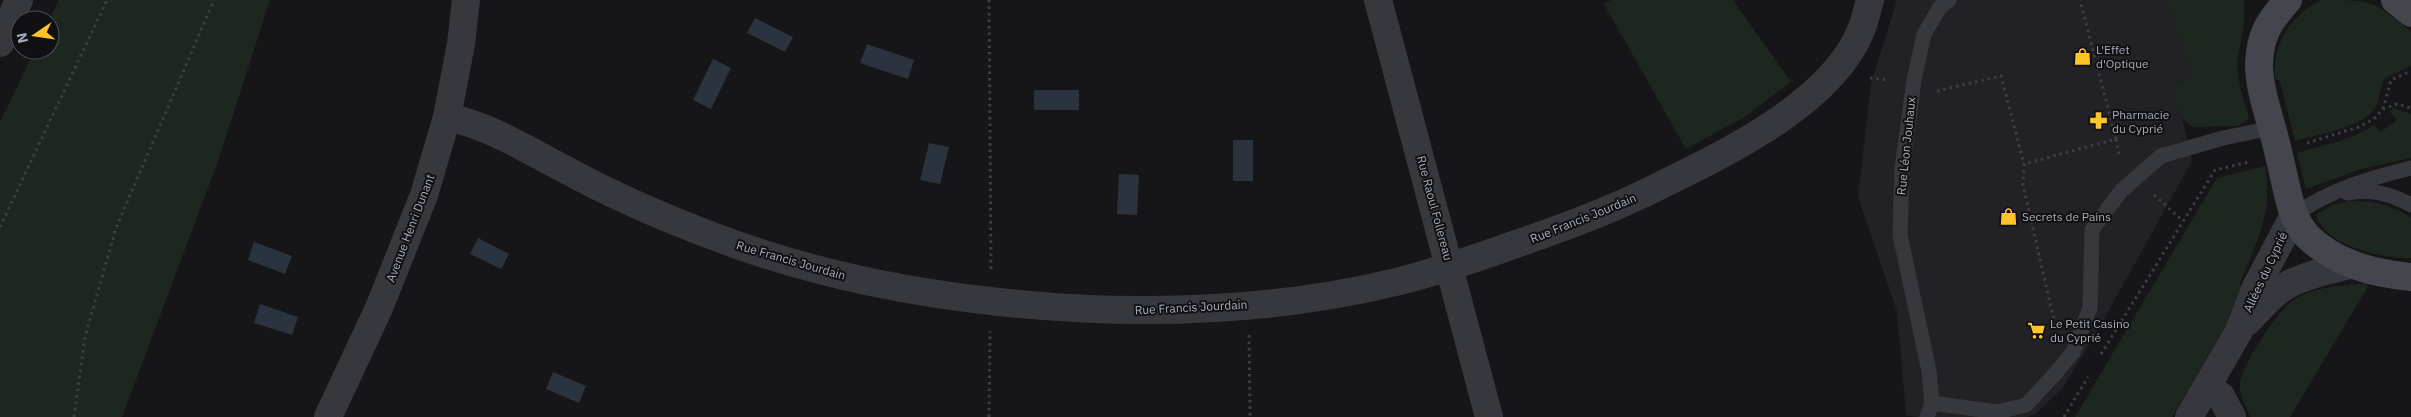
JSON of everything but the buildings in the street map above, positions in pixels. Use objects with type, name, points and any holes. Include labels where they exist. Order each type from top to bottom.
[{"type":"main road","points":[[2288,0],[2268,11],[2259,65],[2294,215],[2306,234],[2322,249],[2350,265],[2381,274],[2411,277]]},
{"type":"main road","points":[[2395,0],[2411,13]]},
{"type":"street","points":[[0,43],[19,0]]},
{"type":"street","name":"Avenue Henri Dunant","points":[[328,417],[379,308],[421,204],[447,117],[461,44],[466,0]]},
{"type":"street","name":"Rue Raoul Follereau","points":[[1378,0],[1489,417]]},
{"type":"street","name":"Rue Francis Jourdain","points":[[447,117],[461,120],[509,138],[568,171],[639,206],[721,239],[811,268],[872,282],[948,296],[1090,310],[1146,310],[1248,305],[1366,288],[1399,281],[1560,229],[1617,207],[1699,166],[1782,118],[1812,93],[1839,66],[1860,32],[1870,0]]},
{"type":"street","name":"Allées du Cyprié","points":[[2189,417],[2239,331],[2256,286],[2294,215]]},
{"type":"street","name":"Allées du Cyprié","points":[[2239,331],[2272,296],[2289,284],[2318,273],[2350,265]]},
{"type":"street","points":[[2207,387],[2221,396],[2232,417]]},
{"type":"lane","name":"Rue Léon Jouhaux","points":[[1929,410],[1929,371],[1900,234],[1902,169],[1914,80],[1924,34],[1940,7],[1949,0]]},
{"type":"lane","points":[[1929,410],[1997,412],[2026,405],[2054,375],[2072,352],[2090,308],[2092,230],[2121,191],[2160,156],[2223,138],[2275,140]]},
{"type":"lane","points":[[2294,215],[2325,195],[2355,183],[2411,168]]},
{"type":"lane","points":[[2325,195],[2363,190],[2381,192],[2411,205]]},
{"type":"path","points":[[0,227],[107,0]]},
{"type":"path","points":[[74,417],[85,337],[116,228],[214,0]]},
{"type":"path","points":[[989,0],[991,270]]},
{"type":"path","points":[[2024,164],[2116,139],[2080,0]]},
{"type":"path","points":[[2099,357],[2215,170],[2266,158],[2275,140],[2359,127],[2374,119],[2383,109],[2391,80],[2411,71]]},
{"type":"path","points":[[1866,77],[1914,80],[1928,84],[1939,92],[2002,76],[2024,164],[2023,185],[2059,344],[2072,352]]},
{"type":"path","points":[[2383,109],[2396,104],[2411,108]]},
{"type":"path","points":[[1248,305],[1250,417]]},
{"type":"path","points":[[989,417],[990,330]]},
{"type":"path","points":[[2064,417],[2089,374]]},
{"type":"shaded area","points":[[59,0],[270,0],[217,164],[122,417],[0,417],[0,122],[30,60],[60,60],[60,10],[54,10]]},
{"type":"shaded area","points":[[1611,0],[1733,0],[1791,82],[1746,116],[1686,149],[1604,4]]},
{"type":"shaded area","points":[[1897,0],[2167,0],[2193,77],[2170,85],[2182,118],[2192,161],[2094,337],[2062,389],[2034,415],[2027,417],[1917,417],[1906,415],[1897,311],[1858,197],[1871,83]]},
{"type":"shaded area","points":[[2167,0],[2244,0],[2244,24],[2237,64],[2240,87],[2249,119],[2238,126],[2193,127],[2182,118],[2170,85],[2193,77]]},
{"type":"shaded area","points":[[2322,0],[2362,2],[2371,4],[2388,14],[2411,32],[2411,66],[2385,78],[2375,108],[2369,115],[2339,129],[2295,141],[2280,81],[2275,78],[2277,53],[2286,32],[2293,22],[2311,6]]},
{"type":"shaded area","points":[[755,18],[793,37],[785,52],[747,33]]},
{"type":"shaded area","points":[[867,44],[914,60],[908,79],[860,63]]},
{"type":"shaded area","points":[[713,59],[731,68],[711,109],[693,100]]},
{"type":"shaded area","points":[[1034,90],[1079,90],[1079,110],[1034,110]]},
{"type":"shaded area","points":[[2393,108],[2411,114],[2411,158],[2361,169],[2306,189],[2297,153],[2347,138],[2374,125],[2381,132],[2397,120],[2390,112]]},
{"type":"shaded area","points":[[1233,140],[1253,140],[1253,181],[1233,181]]},
{"type":"shaded area","points":[[929,143],[949,147],[940,184],[920,180]]},
{"type":"shaded area","points":[[2265,166],[2267,198],[2265,213],[2257,241],[2239,285],[2245,289],[2239,303],[2172,417],[2075,417],[2217,178]]},
{"type":"shaded area","points":[[1119,174],[1139,175],[1137,215],[1117,214]]},
{"type":"shaded area","points":[[2350,201],[2382,204],[2411,217],[2411,258],[2371,253],[2356,248],[2331,235],[2322,226],[2316,215],[2332,205]]},
{"type":"shaded area","points":[[478,238],[509,254],[501,269],[470,254]]},
{"type":"shaded area","points":[[254,242],[292,256],[285,274],[248,260]]},
{"type":"shaded area","points":[[2370,283],[2290,417],[2251,417],[2241,394],[2242,376],[2253,352],[2279,314],[2295,299],[2312,291]]},
{"type":"shaded area","points":[[260,304],[298,317],[292,335],[254,323]]},
{"type":"shaded area","points":[[553,372],[586,386],[579,403],[546,389]]},
{"type":"place","name":"L'Effet d'Optique","points":[[2082,56]]},
{"type":"place","name":"Pharmacie du Cyprié","points":[[2098,121]]},
{"type":"place","name":"Secrets de Pains","points":[[2008,216]]},
{"type":"place","name":"Le Petit Casino du Cyprié","points":[[2036,330]]}]
